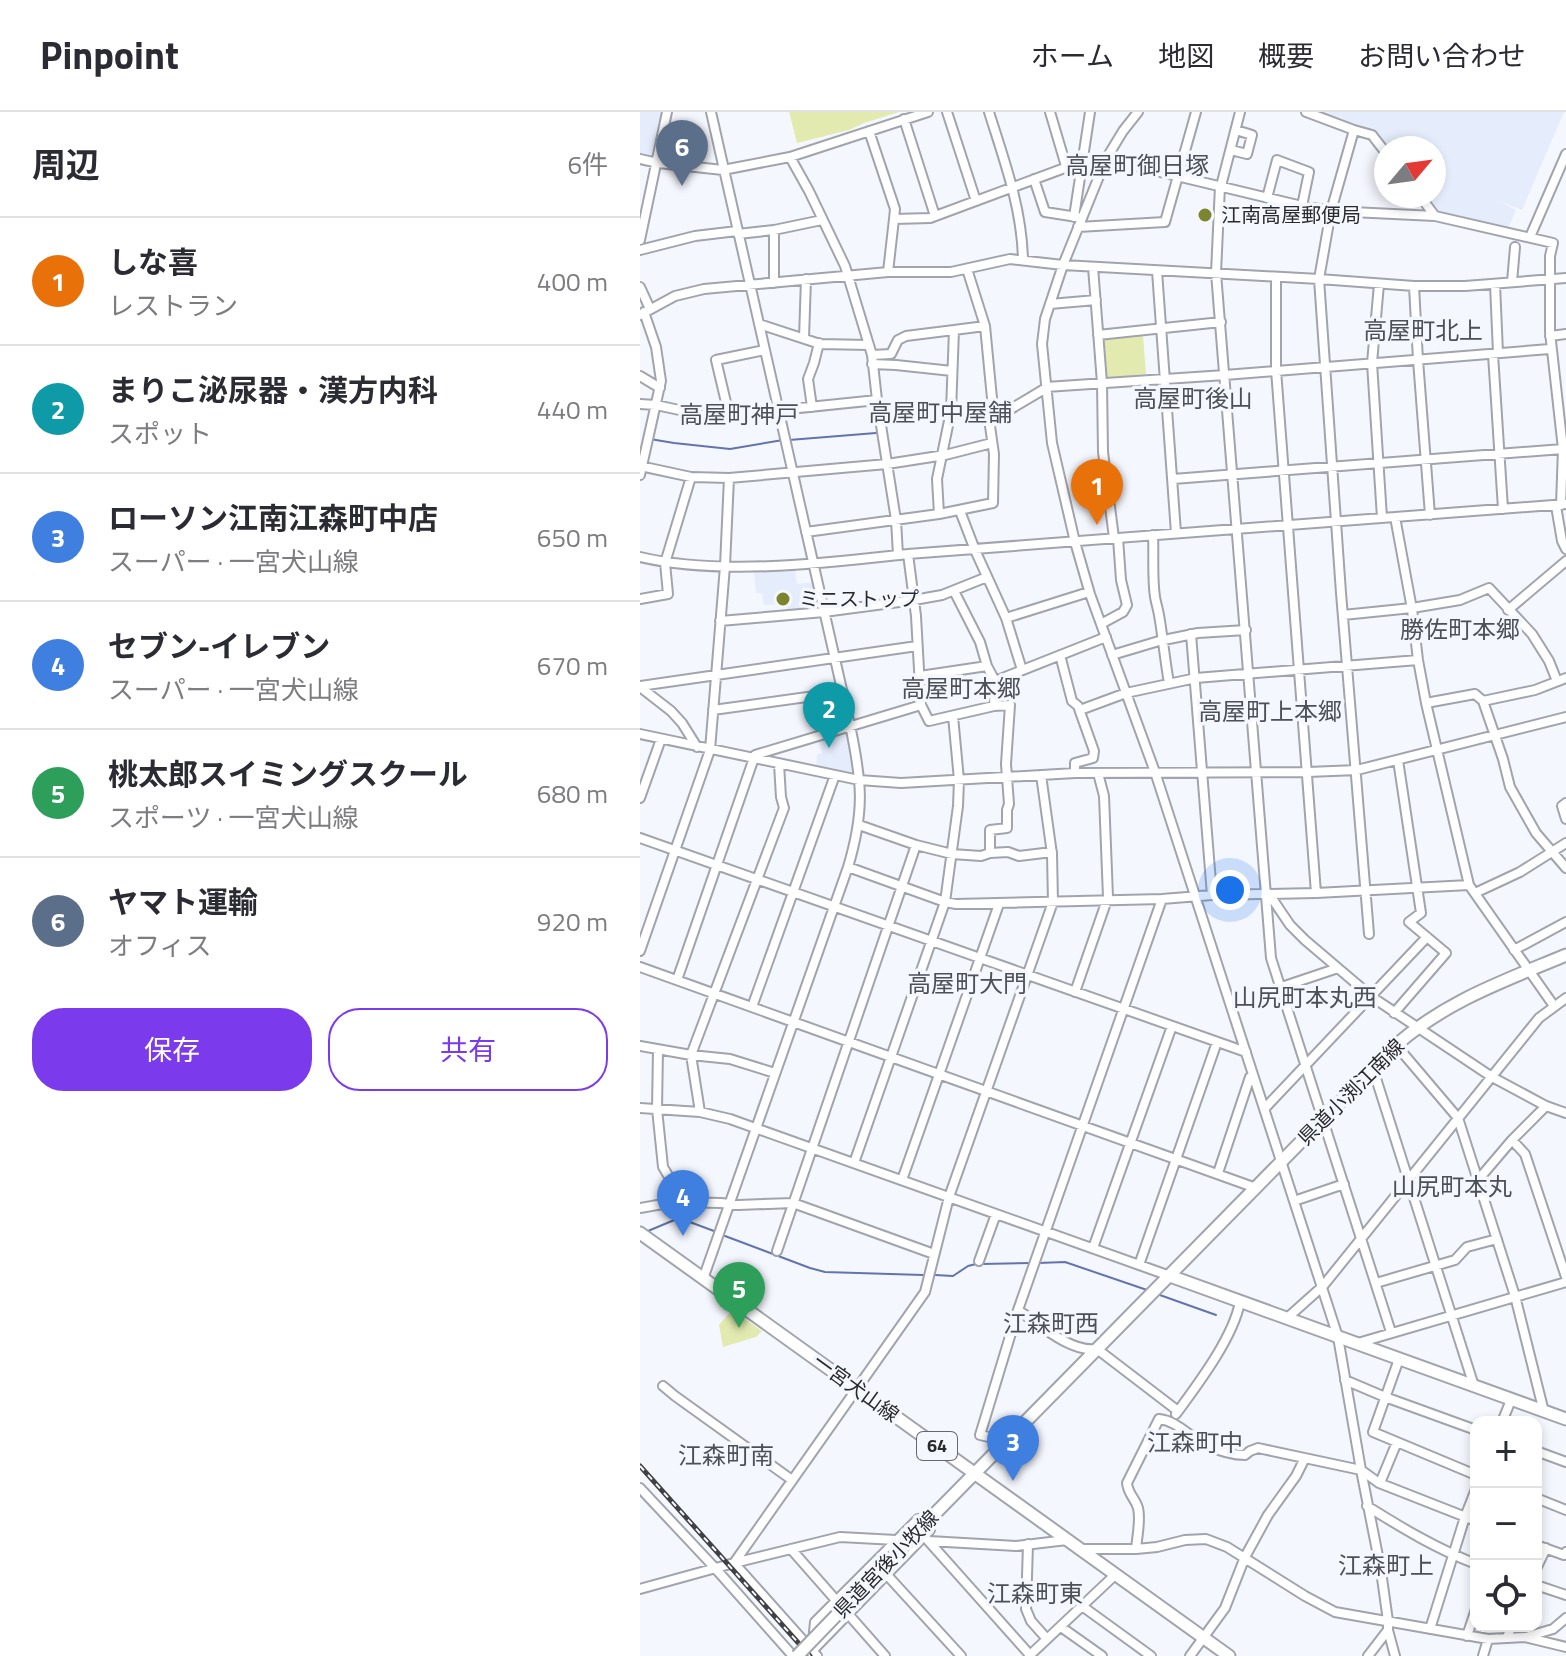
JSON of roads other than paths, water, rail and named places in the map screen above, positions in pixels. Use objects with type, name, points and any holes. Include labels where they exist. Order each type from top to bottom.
[{"type":"main road","name":"県道小渕江南線","points":[[976,1474],[1396,1045],[1450,1006],[1566,955]]},
{"type":"main road","name":"一宮犬山線","points":[[642,1235],[1229,1656]]},
{"type":"main road","points":[[1170,1276],[1566,1419]]},
{"type":"main road","name":"県道宮後小牧線","points":[[795,1656],[922,1538],[932,1516],[976,1474]]},
{"type":"street","points":[[640,240],[667,112]]},
{"type":"street","points":[[703,1279],[848,867],[859,825],[861,801],[843,692],[711,112]]},
{"type":"street","points":[[640,159],[723,170],[790,157],[928,112]]},
{"type":"street","points":[[947,112],[976,201]]},
{"type":"street","points":[[989,112],[1013,187],[1023,242],[1023,260]]},
{"type":"street","points":[[1050,112],[1066,166]]},
{"type":"street","points":[[1078,221],[1090,112]]},
{"type":"street","points":[[1138,112],[1106,159],[1078,221],[1045,319],[1042,344],[1052,443],[1089,592],[1155,772],[1338,1337],[1395,1656]]},
{"type":"street","points":[[1034,179],[1045,212],[1078,221],[1165,222],[1196,112]]},
{"type":"street","points":[[1240,112],[1220,186],[1216,273],[1271,958],[1391,1332]]},
{"type":"street","points":[[1306,112],[1374,138]]},
{"type":"street","points":[[904,119],[935,216]]},
{"type":"street","points":[[1231,150],[1247,154],[1252,135],[1236,130]]},
{"type":"street","points":[[1354,130],[1331,211],[1319,279],[1369,934]]},
{"type":"street","points":[[869,131],[895,209],[888,272]]},
{"type":"street","points":[[790,157],[848,275],[871,355],[896,520],[914,600],[921,705],[929,721],[1010,705],[1007,828],[990,830],[990,853]]},
{"type":"street","points":[[894,219],[925,219],[1083,160],[1106,159],[1302,206],[1331,211],[1435,216],[1553,243],[1550,256],[1550,349],[1564,447],[1561,505],[1562,541],[1566,549]]},
{"type":"street","points":[[1267,198],[1277,160],[1309,172],[1302,206]]},
{"type":"street","points":[[1530,237],[1565,160]]},
{"type":"street","points":[[1429,208],[1435,216]]},
{"type":"street","points":[[640,250],[695,236],[774,230],[822,220]]},
{"type":"street","points":[[774,230],[774,283]]},
{"type":"street","points":[[1512,282],[1516,247]]},
{"type":"street","points":[[645,312],[688,292],[848,275],[951,272],[1006,260],[1414,286],[1566,278]]},
{"type":"street","points":[[1093,267],[1102,383],[1103,452],[1127,605],[1126,610],[1101,624]]},
{"type":"street","points":[[967,269],[985,326],[994,419]]},
{"type":"street","points":[[1157,271],[1176,533]]},
{"type":"street","points":[[1276,277],[1276,370],[1316,893]]},
{"type":"street","points":[[804,338],[806,279]]},
{"type":"street","points":[[1379,284],[1372,363],[1382,518]]},
{"type":"street","points":[[1495,284],[1495,353],[1503,509]]},
{"type":"street","points":[[1414,286],[1430,515]]},
{"type":"street","points":[[640,287],[656,347],[661,381],[641,469],[691,477],[729,478],[887,464],[940,456],[992,443]]},
{"type":"street","points":[[1050,304],[1096,300]]},
{"type":"street","points":[[1098,335],[1221,322]]},
{"type":"street","points":[[759,324],[871,355],[896,365],[952,371]]},
{"type":"street","points":[[871,355],[891,354],[898,340],[906,336],[985,326]]},
{"type":"street","points":[[939,514],[937,479],[951,411],[954,330]]},
{"type":"street","points":[[1550,336],[1566,334]]},
{"type":"street","points":[[812,407],[808,379],[819,343]]},
{"type":"street","points":[[806,532],[960,511],[993,503],[994,454],[990,426],[994,419],[1046,388],[1550,349]]},
{"type":"street","points":[[729,415],[716,360],[765,350]]},
{"type":"street","points":[[640,376],[660,388]]},
{"type":"street","points":[[640,404],[712,417],[877,400]]},
{"type":"street","points":[[1173,479],[1564,447]]},
{"type":"street","points":[[640,599],[668,594],[665,563],[691,477]]},
{"type":"street","points":[[640,951],[710,750],[729,478]]},
{"type":"street","points":[[640,557],[665,563],[725,566],[813,563],[1561,505]]},
{"type":"street","points":[[960,511],[1006,618],[1022,670]]},
{"type":"street","points":[[1395,517],[1426,703],[1472,889],[1554,1006]]},
{"type":"street","points":[[1153,535],[1155,601],[1169,683]]},
{"type":"street","points":[[1508,610],[1566,561]]},
{"type":"street","points":[[720,621],[914,600],[954,591],[987,577]]},
{"type":"street","points":[[1343,615],[1460,600],[1489,588],[1532,634],[1563,682],[1483,701]]},
{"type":"street","points":[[954,591],[980,642],[995,681],[994,706]]},
{"type":"street","points":[[1006,618],[1089,592]]},
{"type":"street","points":[[1112,655],[1191,634],[1246,630]]},
{"type":"street","points":[[1191,634],[1212,895]]},
{"type":"street","points":[[995,681],[1106,637]]},
{"type":"street","points":[[640,686],[917,646]]},
{"type":"street","points":[[1060,655],[1072,701],[1080,710],[1094,751],[1093,758],[1075,763],[1075,773]]},
{"type":"street","points":[[1080,710],[1126,693],[1196,678],[1418,660]]},
{"type":"street","points":[[920,676],[987,666]]},
{"type":"street","points":[[640,686],[677,717],[697,747]]},
{"type":"street","points":[[713,710],[843,692]]},
{"type":"street","points":[[1426,703],[1475,694],[1483,701],[1510,787],[1536,833],[1566,868]]},
{"type":"street","points":[[677,980],[759,752],[921,705]]},
{"type":"street","points":[[854,1163],[945,902],[958,806],[959,780],[953,716]]},
{"type":"street","points":[[640,734],[859,780],[901,783],[1075,773],[1357,770],[1566,717]]},
{"type":"street","points":[[640,798],[661,739]]},
{"type":"street","points":[[1394,1013],[1446,953],[1409,922],[1421,913],[1398,760]]},
{"type":"street","points":[[700,1112],[691,1055],[784,808],[779,764]]},
{"type":"street","points":[[1075,992],[1107,901],[1104,796],[1098,773]]},
{"type":"street","points":[[752,1007],[835,775]]},
{"type":"street","points":[[734,1563],[925,1292],[949,1197],[1053,902],[1052,852],[1041,775]]},
{"type":"street","points":[[1566,803],[1562,806],[1566,819]]},
{"type":"street","points":[[859,825],[952,854],[981,856],[1012,852],[1019,856],[1052,852]]},
{"type":"street","points":[[640,838],[1246,1052]]},
{"type":"street","points":[[848,867],[956,904],[1417,888],[1472,889],[1520,872],[1566,843]]},
{"type":"street","points":[[777,1251],[916,845]]},
{"type":"street","points":[[1267,894],[1290,925],[1372,997],[1492,1077],[1546,1106],[1566,1113]]},
{"type":"street","points":[[1006,1441],[980,1435],[1018,1310],[1162,899]]},
{"type":"street","points":[[902,1180],[999,904]]},
{"type":"street","points":[[1514,950],[1566,922]]},
{"type":"street","points":[[1265,1108],[1427,937]]},
{"type":"street","points":[[640,967],[1256,1188]]},
{"type":"street","points":[[1231,1004],[1338,968]]},
{"type":"street","points":[[1286,1319],[1323,1286],[1539,1018],[1566,998]]},
{"type":"street","points":[[1093,1248],[1172,1026]]},
{"type":"street","points":[[1139,1265],[1217,1042]]},
{"type":"street","points":[[1396,1045],[1458,1118],[1515,1296],[1544,1412]]},
{"type":"street","points":[[640,1046],[730,1059],[775,1073]]},
{"type":"street","points":[[658,1050],[657,1109],[663,1167],[669,1177],[674,1202]]},
{"type":"street","points":[[1373,1069],[1474,1386]]},
{"type":"street","points":[[1218,1173],[1253,1075]]},
{"type":"street","points":[[1478,1180],[1546,1106]]},
{"type":"street","points":[[640,1108],[700,1112],[730,1119],[1170,1276]]},
{"type":"street","points":[[1357,1343],[1566,1280],[1525,1154],[1512,1140]]},
{"type":"street","points":[[1294,1201],[1344,1184]]},
{"type":"street","points":[[640,1208],[674,1202],[793,1203],[934,1254]]},
{"type":"street","points":[[979,1261],[996,1214]]},
{"type":"street","points":[[1376,1283],[1455,1260],[1467,1247],[1497,1239]]},
{"type":"street","points":[[1170,1420],[1212,1363],[1238,1315],[1240,1302]]},
{"type":"street","points":[[1018,1310],[1061,1339],[1086,1350],[1097,1349],[1178,1411]]},
{"type":"street","points":[[1399,1359],[1373,1432],[1470,1472]]},
{"type":"street","points":[[1345,1380],[1470,1428]]},
{"type":"street","points":[[663,1386],[792,1480]]},
{"type":"street","points":[[1504,1416],[1511,1400]]},
{"type":"street","points":[[1136,1549],[1138,1505],[1128,1491],[1127,1483],[1159,1419],[1170,1420],[1205,1445],[1237,1455],[1245,1455],[1258,1448],[1361,1470],[1380,1483],[1470,1519]]},
{"type":"street","points":[[1380,1483],[1397,1442]]},
{"type":"street","points":[[1542,1453],[1566,1462]]},
{"type":"street","points":[[1190,1656],[1225,1608],[1245,1557],[1305,1458]]},
{"type":"street","points":[[640,1488],[795,1656]]},
{"type":"street","points":[[1542,1500],[1566,1510]]},
{"type":"street","points":[[1430,1629],[1470,1504]]},
{"type":"street","points":[[1367,1506],[1413,1535],[1470,1562]]},
{"type":"street","points":[[815,1654],[815,1622],[918,1519],[932,1516]]},
{"type":"street","points":[[640,1589],[840,1537],[896,1540]]},
{"type":"street","points":[[922,1538],[1005,1546],[1067,1540]]},
{"type":"street","points":[[815,1654],[922,1538]]},
{"type":"street","points":[[922,1538],[1032,1655],[1116,1574]]},
{"type":"street","points":[[1081,1549],[1136,1549],[1206,1539],[1245,1557],[1335,1612],[1388,1625],[1488,1639],[1525,1637],[1566,1647]]},
{"type":"street","points":[[1028,1544],[1026,1609],[1031,1621],[1047,1639]]},
{"type":"street","points":[[1542,1547],[1564,1555],[1566,1552]]},
{"type":"street","points":[[1540,1560],[1546,1548]]},
{"type":"street","points":[[791,1549],[885,1656]]},
{"type":"street","points":[[734,1563],[815,1654]]},
{"type":"street","points":[[887,1575],[961,1656]]},
{"type":"street","points":[[1542,1587],[1566,1595]]},
{"type":"street","points":[[1082,1606],[1151,1656]]},
{"type":"street","points":[[1525,1637],[1553,1629],[1566,1618]]},
{"type":"street","points":[[1368,1656],[1388,1625]]},
{"type":"street","points":[[1061,1627],[1102,1656]]},
{"type":"street","points":[[1467,1636],[1470,1627]]},
{"type":"street","points":[[1507,1637],[1509,1632]]},
{"type":"street","points":[[1483,1656],[1488,1639]]},
{"type":"waterway","points":[[789,440],[876,433]]},
{"type":"waterway","points":[[650,439],[730,449],[783,440]]},
{"type":"waterway","points":[[648,1231],[679,1218],[714,1231]]},
{"type":"waterway","points":[[725,1236],[825,1272],[923,1275]]},
{"type":"waterway","points":[[1038,1263],[1065,1262],[1147,1290]]},
{"type":"waterway","points":[[982,1264],[1032,1263]]},
{"type":"waterway","points":[[935,1275],[953,1276],[976,1264]]},
{"type":"waterway","points":[[1157,1294],[1216,1315]]},
{"type":"railway","points":[[640,1466],[810,1656]]},
{"type":"place","name":"ヤマト運輸","points":[[682,186]]},
{"type":"place","name":"江南高屋郵便局","points":[[1205,215]]},
{"type":"place","name":"しな喜","points":[[1097,525]]},
{"type":"place","name":"ミニストップ","points":[[783,599]]},
{"type":"place","name":"まりこ泌尿器・漢方内科","points":[[829,748]]},
{"type":"place","name":"セブン-イレブン","points":[[683,1236]]},
{"type":"place","name":"桃太郎スイミングスクール","points":[[739,1328]]},
{"type":"place","name":"ローソン江南江森町中店","points":[[1013,1481]]},
{"type":"district","name":"高屋町御日塚","points":[[1137,166]]},
{"type":"district","name":"高屋町北上","points":[[1423,331]]},
{"type":"district","name":"高屋町後山","points":[[1193,399]]},
{"type":"district","name":"高屋町中屋舗","points":[[940,413]]},
{"type":"district","name":"高屋町神戸","points":[[739,415]]},
{"type":"district","name":"勝佐町本郷","points":[[1460,630]]},
{"type":"district","name":"高屋町本郷","points":[[961,689]]},
{"type":"district","name":"高屋町上本郷","points":[[1270,712]]},
{"type":"district","name":"高屋町大門","points":[[967,984]]},
{"type":"district","name":"山尻町本丸西","points":[[1305,998]]},
{"type":"district","name":"山尻町本丸","points":[[1452,1187]]},
{"type":"district","name":"江森町西","points":[[1051,1324]]},
{"type":"district","name":"江森町中","points":[[1195,1443]]},
{"type":"district","name":"江森町南","points":[[726,1456]]},
{"type":"district","name":"江森町上","points":[[1386,1566]]},
{"type":"district","name":"江森町東","points":[[1035,1594]]}]
